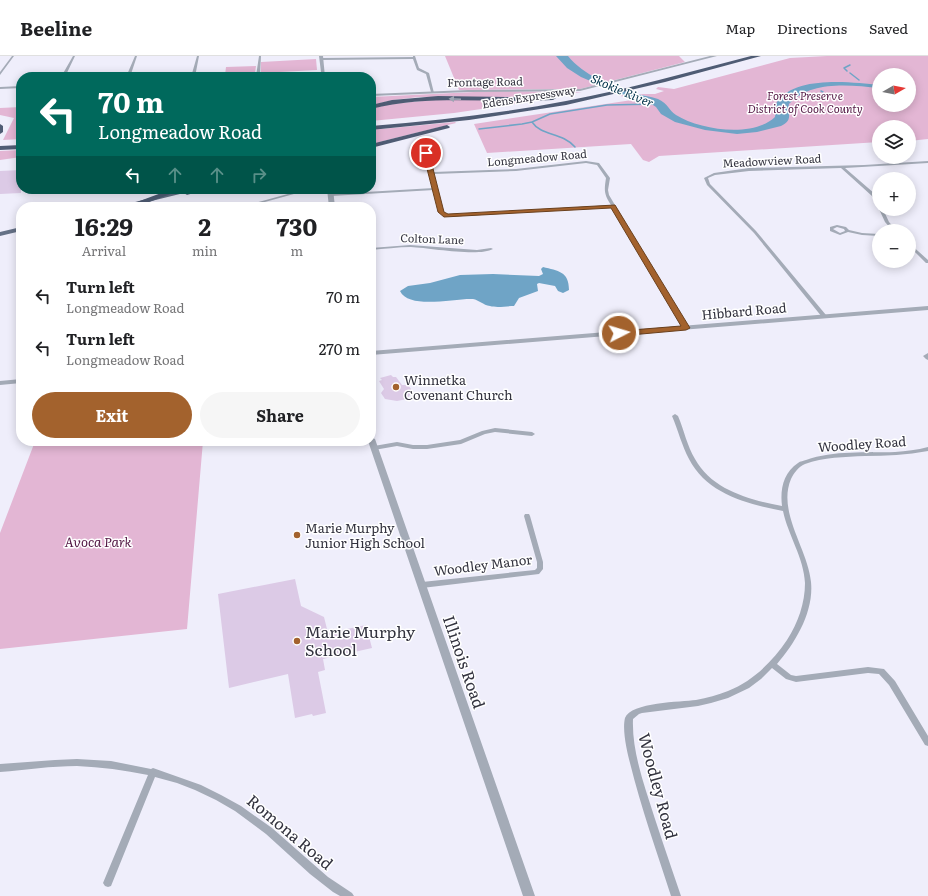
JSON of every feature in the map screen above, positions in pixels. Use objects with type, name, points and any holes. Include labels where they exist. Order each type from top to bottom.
[{"type":"highway","name":"Edens Expressway","points":[[376,127],[470,118],[565,103],[738,56]]},
{"type":"highway","name":"Edens Expressway","points":[[376,122],[490,111],[578,96],[610,87],[617,90],[626,90],[758,56]]},
{"type":"highway","points":[[376,106],[389,102],[414,99],[516,100],[578,96]]},
{"type":"highway","points":[[376,145],[468,121],[557,107],[565,103]]},
{"type":"highway","points":[[0,126],[0,132]]},
{"type":"highway","points":[[0,144],[16,142]]},
{"type":"highway","points":[[0,148],[16,147]]},
{"type":"highway","points":[[141,202],[165,194]]},
{"type":"main road","points":[[141,202],[173,194]]},
{"type":"main road","points":[[153,202],[184,194]]},
{"type":"main road","points":[[0,234],[16,230]]},
{"type":"main road","points":[[0,239],[16,235]]},
{"type":"street","points":[[0,74],[13,56]]},
{"type":"street","points":[[66,72],[74,56]]},
{"type":"street","points":[[130,72],[136,56]]},
{"type":"street","points":[[194,72],[198,56]]},
{"type":"street","points":[[258,72],[260,56]]},
{"type":"street","name":"Frontage Road","points":[[376,95],[492,90],[572,91],[601,86],[610,87],[646,74],[715,56]]},
{"type":"street","points":[[322,72],[322,57],[386,59],[414,57],[418,69],[427,73],[433,92]]},
{"type":"street","points":[[0,88],[16,87]]},
{"type":"street","points":[[426,153],[442,212],[449,216],[613,206]]},
{"type":"street","name":"Longmeadow Road","points":[[431,173],[504,171],[593,162],[600,166],[607,176],[606,192],[613,206],[686,328]]},
{"type":"street","name":"Meadowview Road","points":[[824,316],[755,232],[708,184],[706,178],[712,174],[727,171],[928,162]]},
{"type":"street","points":[[842,167],[872,193]]},
{"type":"street","points":[[376,191],[435,189]]},
{"type":"street","points":[[261,202],[291,194]]},
{"type":"street","points":[[848,231],[872,235]]},
{"type":"street","name":"Colton Lane","points":[[376,249],[414,246],[477,251],[491,250]]},
{"type":"street","points":[[916,251],[928,262]]},
{"type":"street","name":"Hibbard Road","points":[[376,353],[928,308]]},
{"type":"street","points":[[0,383],[16,380]]},
{"type":"street","points":[[675,416],[692,460],[713,484],[740,498],[762,505],[785,509]]},
{"type":"street","points":[[376,443],[427,447],[461,442],[484,432],[495,430],[532,434]]},
{"type":"street","name":"Illinois Road","points":[[374,446],[529,896]]},
{"type":"street","name":"Woodley Road","points":[[676,896],[633,759],[629,744],[628,722],[634,714],[643,710],[707,701],[732,693],[754,680],[780,655],[799,624],[808,592],[806,574],[785,509],[784,496],[787,479],[791,472],[802,463],[829,456],[908,453],[928,449]]},
{"type":"street","name":"Woodley Manor","points":[[422,584],[537,572],[540,569],[540,562],[527,516]]},
{"type":"street","points":[[772,664],[789,677],[796,679],[868,670],[881,672],[892,683],[928,743]]},
{"type":"street","name":"Romona Road","points":[[0,768],[61,763],[88,763],[153,772],[198,787],[240,808],[269,831],[320,878],[349,896]]},
{"type":"street","points":[[108,882],[153,772]]},
{"type":"green space","points":[[445,56],[679,56],[685,62],[580,89],[459,90]]},
{"type":"green space","name":"Forest Preserve District of Cook County","points":[[827,56],[928,56],[928,139],[916,140],[916,120],[872,120],[872,142],[659,156],[649,162],[643,160],[631,144],[487,153],[474,124],[632,100],[618,95],[638,98],[646,96],[639,94],[655,94],[664,91],[656,89],[658,87],[674,89],[790,58]]},
{"type":"green space","points":[[316,59],[317,70],[261,72],[261,62]]},
{"type":"green space","points":[[256,66],[255,72],[225,72],[226,67]]},
{"type":"green space","points":[[495,91],[582,92],[532,98],[419,97],[376,104],[376,97]]},
{"type":"green space","points":[[444,99],[529,102],[454,113],[376,121],[376,108],[390,104]]},
{"type":"green space","points":[[16,107],[16,139],[3,140],[14,118],[0,115],[0,108]]},
{"type":"green space","points":[[455,122],[456,123],[376,143],[376,130]]},
{"type":"green space","points":[[16,150],[16,158],[0,160],[0,151]]},
{"type":"green space","name":"Avoca Park","points":[[33,446],[203,446],[187,629],[0,649],[0,533]]},
{"type":"water","name":"Skokie River","points":[[556,56],[568,56],[581,69],[616,87],[658,99],[673,113],[686,120],[698,125],[726,130],[754,128],[765,124],[775,117],[776,104],[785,93],[810,84],[840,82],[872,84],[872,87],[844,85],[808,91],[798,96],[789,104],[789,119],[781,126],[757,132],[737,134],[705,130],[675,122],[661,114],[656,107],[650,103],[621,94],[581,77],[567,68]]},
{"type":"water","points":[[543,267],[558,271],[565,275],[569,290],[563,293],[558,291],[555,286],[539,283],[537,284],[538,291],[519,298],[514,306],[499,307],[493,307],[473,299],[422,302],[405,297],[400,291],[408,286],[430,283],[460,275],[493,274],[539,276],[543,274],[541,269]]},
{"type":"building","points":[[16,170],[16,193],[0,194],[0,171]]},
{"type":"building","name":"Winnetka Covenant Church","points":[[391,375],[396,377],[402,385],[408,385],[411,389],[412,392],[407,399],[397,401],[385,399],[381,393],[384,389],[379,381],[382,380],[380,378]]},
{"type":"building","name":"Marie Murphy School","points":[[295,579],[301,606],[324,617],[328,633],[366,625],[372,648],[323,659],[325,670],[318,672],[326,713],[313,716],[312,714],[295,718],[288,674],[229,688],[218,594]]},
{"type":"waterway","points":[[847,71],[844,68],[850,65]]},
{"type":"waterway","points":[[850,73],[859,80]]},
{"type":"waterway","name":"Skokie River","points":[[532,122],[550,114],[607,105],[656,104]]},
{"type":"waterway","points":[[479,129],[532,122]]},
{"type":"waterway","points":[[532,122],[541,130],[564,139],[575,147]]},
{"type":"place","name":"Winnetka Covenant Church","points":[[396,387]]},
{"type":"place","name":"Marie Murphy Junior High School","points":[[297,535]]},
{"type":"place","name":"Marie Murphy School","points":[[297,641]]},
{"type":"route","points":[[426,153],[442,212],[446,216],[613,206],[686,328],[619,333]]}]
